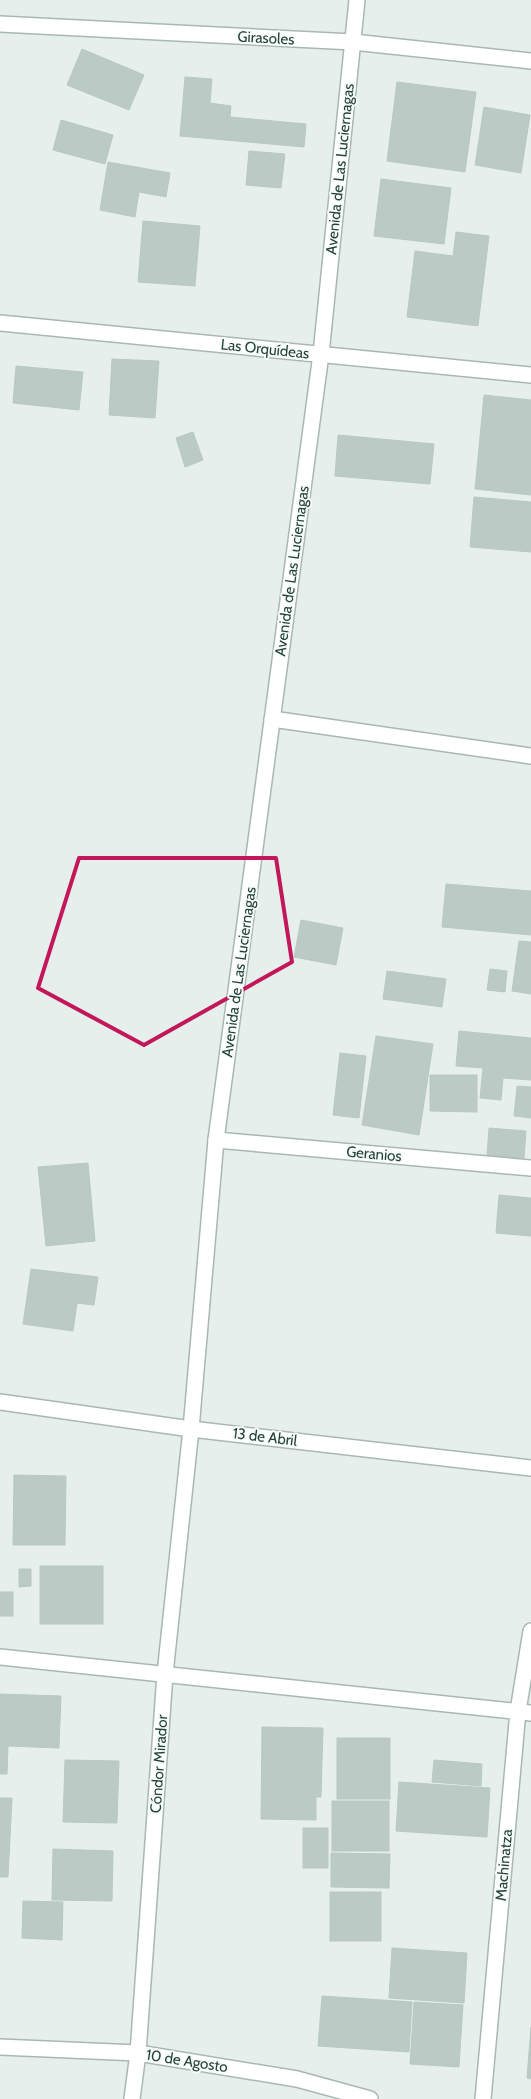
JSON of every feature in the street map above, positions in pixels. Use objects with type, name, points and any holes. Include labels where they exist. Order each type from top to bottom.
[{"type":"street","name":"Avenida de Las Luciernagas","points":[[191,1429],[216,1140],[321,354],[357,0]]},
{"type":"street","name":"Girasoles","points":[[0,24],[353,42],[531,61]]},
{"type":"street","name":"Las Orquídeas","points":[[0,323],[531,375]]},
{"type":"street","points":[[272,719],[531,756]]},
{"type":"street","name":"Geranios","points":[[216,1140],[531,1168]]},
{"type":"street","name":"13 de Abril","points":[[0,1402],[191,1429],[531,1468]]},
{"type":"street","name":"Cóndor Mirador","points":[[132,2099],[138,2053],[165,1674],[191,1429]]},
{"type":"street","name":"Machinatza","points":[[484,2099],[531,1631]]},
{"type":"street","points":[[0,1656],[524,1712]]},
{"type":"street","name":"10 de Agosto","points":[[0,2048],[138,2053],[297,2079],[370,2099]]},
{"type":"highlighted area","points":[[79,858],[276,858],[292,962],[144,1045],[38,988]]},
{"type":"building","points":[[82,49],[144,75],[129,110],[67,85]]},
{"type":"building","points":[[185,77],[212,79],[210,103],[231,106],[230,117],[306,124],[304,147],[180,136]]},
{"type":"building","points":[[397,82],[476,92],[465,172],[387,161]]},
{"type":"building","points":[[484,107],[530,115],[521,173],[475,165]]},
{"type":"building","points":[[61,120],[113,135],[105,164],[53,150]]},
{"type":"building","points":[[249,151],[285,154],[281,188],[246,185]]},
{"type":"building","points":[[108,162],[170,173],[166,197],[139,192],[135,217],[100,210]]},
{"type":"building","points":[[381,179],[451,188],[444,244],[374,236]]},
{"type":"building","points":[[143,221],[200,226],[195,286],[138,282]]},
{"type":"building","points":[[456,232],[489,236],[478,326],[407,317],[415,251],[453,256]]},
{"type":"building","points":[[112,359],[159,361],[155,418],[109,415]]},
{"type":"building","points":[[16,366],[83,372],[79,410],[13,403]]},
{"type":"building","points":[[484,395],[531,400],[531,495],[475,489]]},
{"type":"building","points":[[193,432],[203,460],[185,467],[176,438]]},
{"type":"building","points":[[338,435],[434,444],[430,484],[335,476]]},
{"type":"building","points":[[474,497],[531,502],[531,552],[470,547]]},
{"type":"building","points":[[446,884],[531,891],[531,935],[442,927]]},
{"type":"building","points":[[301,920],[343,928],[336,965],[294,957]]},
{"type":"building","points":[[519,941],[531,942],[531,994],[512,991]]},
{"type":"building","points":[[490,969],[507,971],[505,992],[487,990]]},
{"type":"building","points":[[387,971],[446,979],[442,1007],[383,999]]},
{"type":"building","points":[[459,1031],[531,1038],[531,1080],[503,1078],[501,1100],[480,1098],[483,1068],[456,1066]]},
{"type":"building","points":[[376,1036],[433,1044],[419,1135],[362,1125]]},
{"type":"building","points":[[340,1053],[366,1056],[359,1118],[333,1115]]},
{"type":"building","points":[[430,1075],[477,1075],[477,1112],[430,1111]]},
{"type":"building","points":[[517,1086],[531,1087],[531,1118],[514,1116]]},
{"type":"building","points":[[489,1128],[526,1131],[524,1158],[487,1155]]},
{"type":"building","points":[[88,1163],[95,1241],[46,1246],[38,1167]]},
{"type":"building","points":[[499,1195],[531,1198],[531,1236],[496,1233]]},
{"type":"building","points":[[31,1269],[98,1277],[94,1305],[77,1303],[73,1331],[23,1324]]},
{"type":"building","points":[[14,1475],[66,1476],[65,1545],[13,1545]]},
{"type":"building","points":[[40,1566],[103,1566],[103,1624],[40,1624]]},
{"type":"building","points":[[19,1569],[31,1569],[31,1586],[19,1587]]},
{"type":"building","points":[[0,1592],[13,1592],[13,1616],[0,1616]]},
{"type":"building","points":[[0,1694],[61,1696],[59,1748],[8,1746],[7,1774],[0,1774]]},
{"type":"building","points":[[262,1727],[323,1728],[321,1797],[316,1797],[316,1820],[261,1819]]},
{"type":"building","points":[[337,1738],[390,1738],[390,1799],[337,1799]]},
{"type":"building","points":[[65,1760],[119,1761],[117,1823],[63,1822]]},
{"type":"building","points":[[434,1760],[482,1764],[481,1786],[432,1782]]},
{"type":"building","points":[[399,1782],[490,1788],[487,1837],[396,1831]]},
{"type":"building","points":[[0,1798],[12,1798],[8,1877],[0,1877]]},
{"type":"building","points":[[332,1801],[389,1801],[389,1851],[332,1851]]},
{"type":"building","points":[[303,1828],[328,1828],[328,1868],[303,1868]]},
{"type":"building","points":[[53,1849],[113,1851],[112,1901],[52,1900]]},
{"type":"building","points":[[331,1853],[390,1854],[389,1888],[331,1887]]},
{"type":"building","points":[[330,1892],[381,1892],[381,1941],[330,1941]]},
{"type":"building","points":[[23,1901],[63,1902],[62,1940],[22,1938]]},
{"type":"building","points":[[392,1948],[467,1953],[464,2003],[389,1998]]},
{"type":"building","points":[[322,1996],[412,2002],[409,2052],[318,2046]]},
{"type":"building","points":[[414,2002],[463,2005],[459,2067],[410,2064]]},
{"type":"building","points":[[531,2027],[531,2079],[527,2078]]}]
